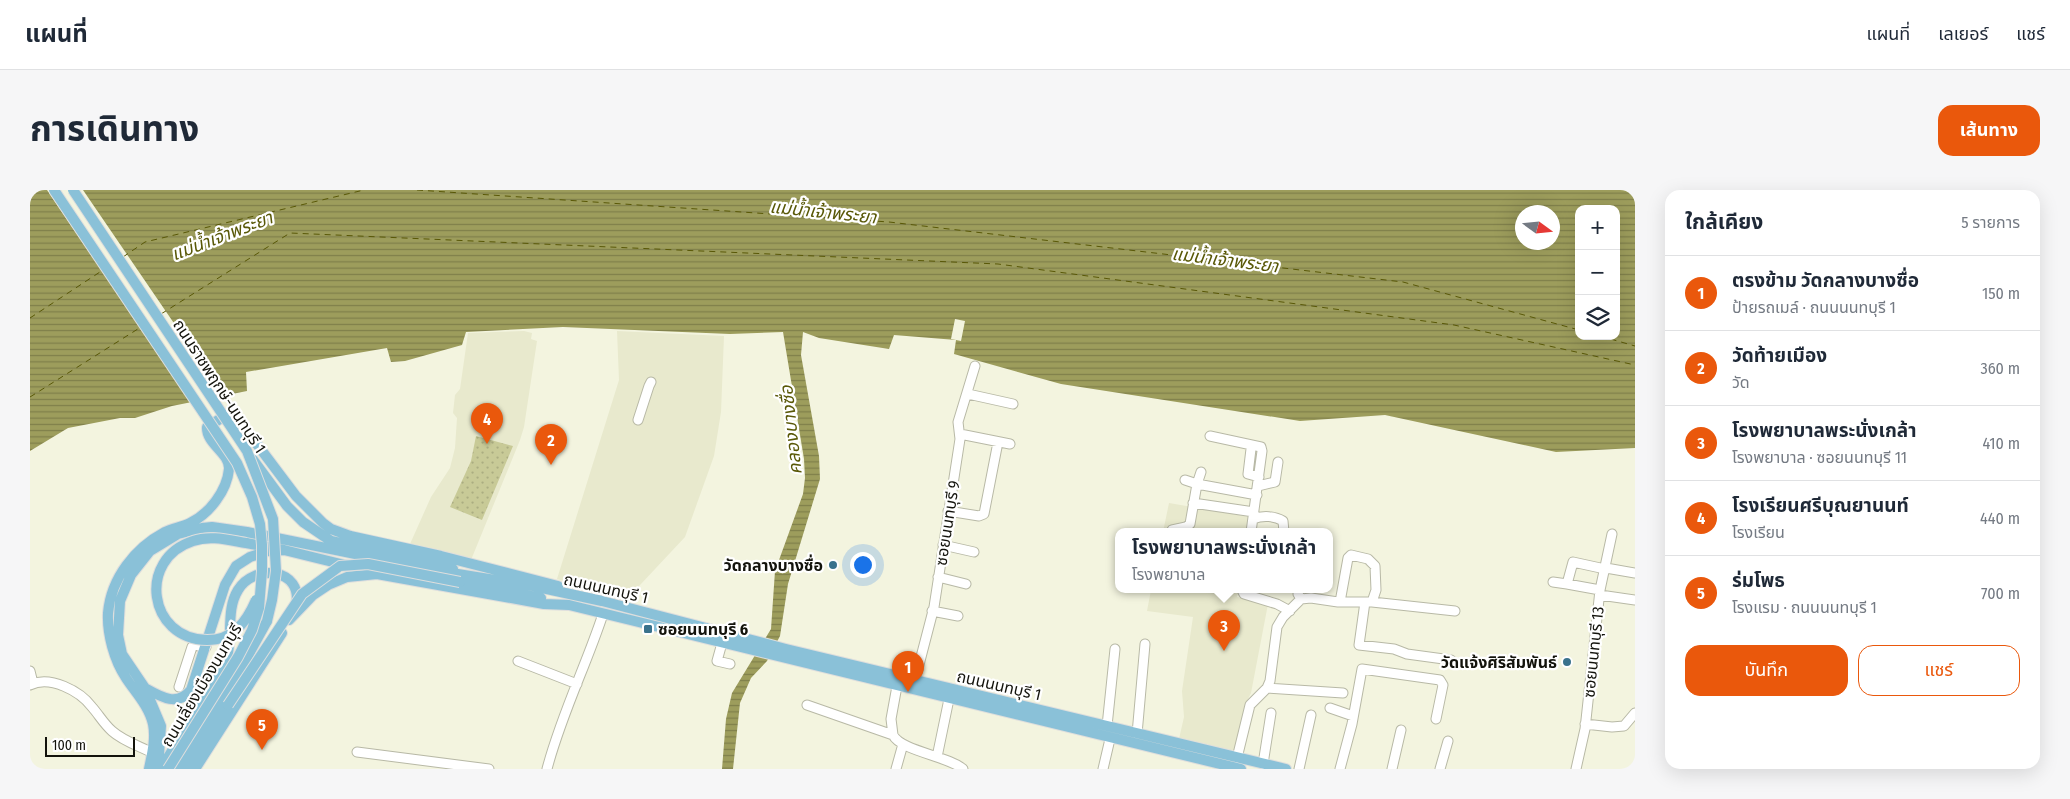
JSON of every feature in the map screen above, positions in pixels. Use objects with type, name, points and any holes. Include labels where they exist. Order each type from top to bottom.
[{"type":"main road","name":"ถนนราชพฤกษ์-นนทบุรี 1","points":[[54,190],[224,443]]},
{"type":"main road","name":"ถนนราชพฤกษ์-นนทบุรี 1","points":[[73,190],[247,452],[273,518],[276,572],[272,600],[261,646],[228,705]]},
{"type":"main road","points":[[149,769],[152,753],[153,723],[140,696],[125,677],[115,656],[110,636],[108,612],[114,586],[132,557],[146,543],[166,531],[191,523],[202,516],[211,508],[220,495],[228,473],[228,463],[208,436],[207,426],[228,414],[234,415],[238,419],[296,496],[323,523],[331,528],[350,536],[542,581],[602,601]]},
{"type":"main road","name":"ถนนเลี่ยงเมืองนนทบุรี","points":[[168,769],[238,656],[252,630],[259,608],[262,545],[260,524],[252,497],[237,463],[224,443]]},
{"type":"main road","points":[[247,452],[288,506],[303,522],[331,541],[440,564],[473,576]]},
{"type":"main road","name":"ถนนนนทบุรี 1","points":[[160,769],[161,726],[145,688],[122,654],[118,635],[120,601],[131,575],[139,562],[150,551],[178,534],[202,528],[239,531],[439,572],[473,576],[602,601],[897,686],[1241,769]]},
{"type":"main road","points":[[261,587],[246,621],[234,633],[218,640],[203,640],[180,633],[172,627],[165,619],[155,591],[159,571],[165,558],[177,548],[193,541],[216,538],[284,550],[377,574]]},
{"type":"main road","points":[[145,688],[166,698],[176,700],[187,696],[191,690],[225,585],[236,566],[250,557],[268,551],[284,550]]},
{"type":"main road","points":[[188,769],[302,594],[340,566],[368,564],[527,594],[569,606]]},
{"type":"main road","points":[[160,769],[225,663],[231,635],[231,607],[238,589],[252,578],[268,573],[279,574],[289,579],[298,596],[291,618]]},
{"type":"main road","name":"ถนนนนทบุรี 1","points":[[195,769],[291,618],[313,594],[347,577],[377,574],[544,604],[569,606],[722,643],[748,644]]},
{"type":"main road","name":"ถนนเลี่ยงเมืองนนทบุรี","points":[[178,769],[245,661],[267,621]]},
{"type":"main road","name":"ถนนนนทบุรี 1","points":[[785,654],[915,680],[1286,769]]},
{"type":"street","name":"ซอยนนทบุรี 9","points":[[915,680],[932,611],[938,577],[960,434],[958,422],[975,366]]},
{"type":"street","points":[[638,420],[648,386],[651,382]]},
{"type":"street","points":[[968,394],[1013,404]]},
{"type":"street","points":[[960,434],[1010,444]]},
{"type":"street","points":[[1210,436],[1261,447],[1258,486],[1251,528]]},
{"type":"street","points":[[948,511],[979,516],[984,514],[998,442]]},
{"type":"street","points":[[1251,449],[1248,474],[1258,486]]},
{"type":"street","points":[[1185,480],[1197,484],[1258,486],[1275,482],[1278,462]]},
{"type":"street","points":[[1181,528],[1190,524],[1201,472]]},
{"type":"street","points":[[1193,503],[1254,516],[1280,519],[1283,521],[1285,528]]},
{"type":"street","name":"ซอยนนทบุรี 13","points":[[1576,769],[1585,724],[1600,593],[1612,534]]},
{"type":"street","points":[[943,545],[974,552]]},
{"type":"street","points":[[1340,602],[1348,558],[1351,555],[1368,559],[1375,566],[1376,590],[1368,602],[1359,645],[1394,649],[1404,654],[1451,660]]},
{"type":"street","points":[[1568,584],[1568,561],[1635,573]]},
{"type":"street","points":[[938,577],[966,584]]},
{"type":"street","points":[[1553,582],[1635,600]]},
{"type":"street","points":[[1244,593],[1290,610]]},
{"type":"street","points":[[1298,593],[1301,599]]},
{"type":"street","points":[[1237,758],[1250,706],[1267,688],[1270,681],[1277,627],[1301,599],[1368,602],[1455,611]]},
{"type":"street","points":[[932,611],[958,616]]},
{"type":"street","points":[[547,769],[559,728],[589,657],[603,614]]},
{"type":"street","points":[[722,643],[717,661],[730,664]]},
{"type":"street","points":[[1137,734],[1145,644]]},
{"type":"street","points":[[179,687],[192,647],[194,645],[206,646]]},
{"type":"street","points":[[1107,726],[1115,649]]},
{"type":"street","points":[[518,661],[577,684]]},
{"type":"street","points":[[1340,769],[1362,669],[1440,680],[1443,685],[1436,719]]},
{"type":"street","points":[[30,671],[32,684],[56,684],[72,691],[92,707],[111,730],[152,753]]},
{"type":"street","points":[[894,735],[891,719],[897,686]]},
{"type":"street","points":[[1267,688],[1343,693]]},
{"type":"street","points":[[937,757],[949,699]]},
{"type":"street","points":[[807,705],[894,735],[903,744],[963,769]]},
{"type":"street","points":[[1330,708],[1353,716]]},
{"type":"street","points":[[1263,764],[1271,713]]},
{"type":"street","points":[[1585,724],[1612,727],[1624,726],[1635,713]]},
{"type":"street","points":[[1299,769],[1311,715]]},
{"type":"street","points":[[1392,769],[1401,730]]},
{"type":"street","points":[[1103,769],[1110,738]]},
{"type":"street","points":[[1440,769],[1448,741]]},
{"type":"street","points":[[896,769],[903,744]]},
{"type":"street","points":[[357,752],[489,769]]},
{"type":"shaded area","points":[[524,331],[532,333],[531,339],[537,341],[524,427],[471,560],[410,544],[431,497],[450,468],[455,448],[457,418],[453,413],[455,395],[460,389],[468,333]]},
{"type":"shaded area","points":[[617,331],[724,336],[721,412],[714,456],[685,537],[626,600],[557,579],[619,380]]},
{"type":"shaded area","points":[[1169,503],[1250,517],[1248,528],[1164,528]]},
{"type":"shaded area","points":[[1150,593],[1238,593],[1237,597],[1268,604],[1251,693],[1247,701],[1235,752],[1179,739],[1184,717],[1182,691],[1193,617],[1147,611]]},
{"type":"green space","points":[[476,436],[513,446],[482,520],[450,507],[471,461]]},
{"type":"water","name":"แม่น้ำเจ้าพระยา","points":[[36,190],[1635,190],[1635,448],[1556,452],[1385,415],[1300,421],[1061,384],[954,354],[956,340],[894,335],[889,349],[819,338],[803,332],[801,355],[819,456],[820,479],[788,584],[780,636],[767,661],[751,678],[740,703],[733,769],[722,769],[726,719],[732,693],[771,629],[775,571],[803,494],[805,478],[804,459],[783,332],[730,334],[563,327],[466,332],[462,345],[405,361],[391,362],[387,348],[246,372],[247,391],[172,406],[135,418],[120,418],[68,428],[30,451],[30,194]]},
{"type":"pier","points":[[47,190],[83,190],[225,398],[193,405]]},
{"type":"pier","points":[[955,319],[965,321],[961,341],[951,339]]},
{"type":"ferry route","points":[[123,257],[145,242],[364,190]]},
{"type":"ferry route","points":[[417,190],[889,222],[1403,282],[1575,329]]},
{"type":"ferry route","points":[[161,314],[290,233],[998,264],[1454,325],[1635,365]]},
{"type":"ferry route","points":[[30,318],[103,270]]},
{"type":"ferry route","points":[[30,397],[141,327]]},
{"type":"ferry route","points":[[1614,340],[1635,346]]},
{"type":"place","name":"โรงเรียนศรีบุณยานนท์","points":[[487,444]]},
{"type":"place","name":"วัดท้ายเมือง","points":[[551,465]]},
{"type":"place","name":"วัดกลางบางซื่อ","points":[[833,565]]},
{"type":"place","name":"ซอยนนทบุรี 6","points":[[648,629]]},
{"type":"place","name":"โรงพยาบาลพระนั่งเกล้า","points":[[1224,651]]},
{"type":"place","name":"วัดแจ้งศิริสัมพันธ์","points":[[1567,662]]},
{"type":"place","name":"ตรงข้าม วัดกลางบางซื่อ","points":[[908,692]]},
{"type":"place","name":"ร่มโพธ","points":[[262,750]]},
{"type":"water label","name":"คลองบางซื่อ","points":[[791,430]]}]
